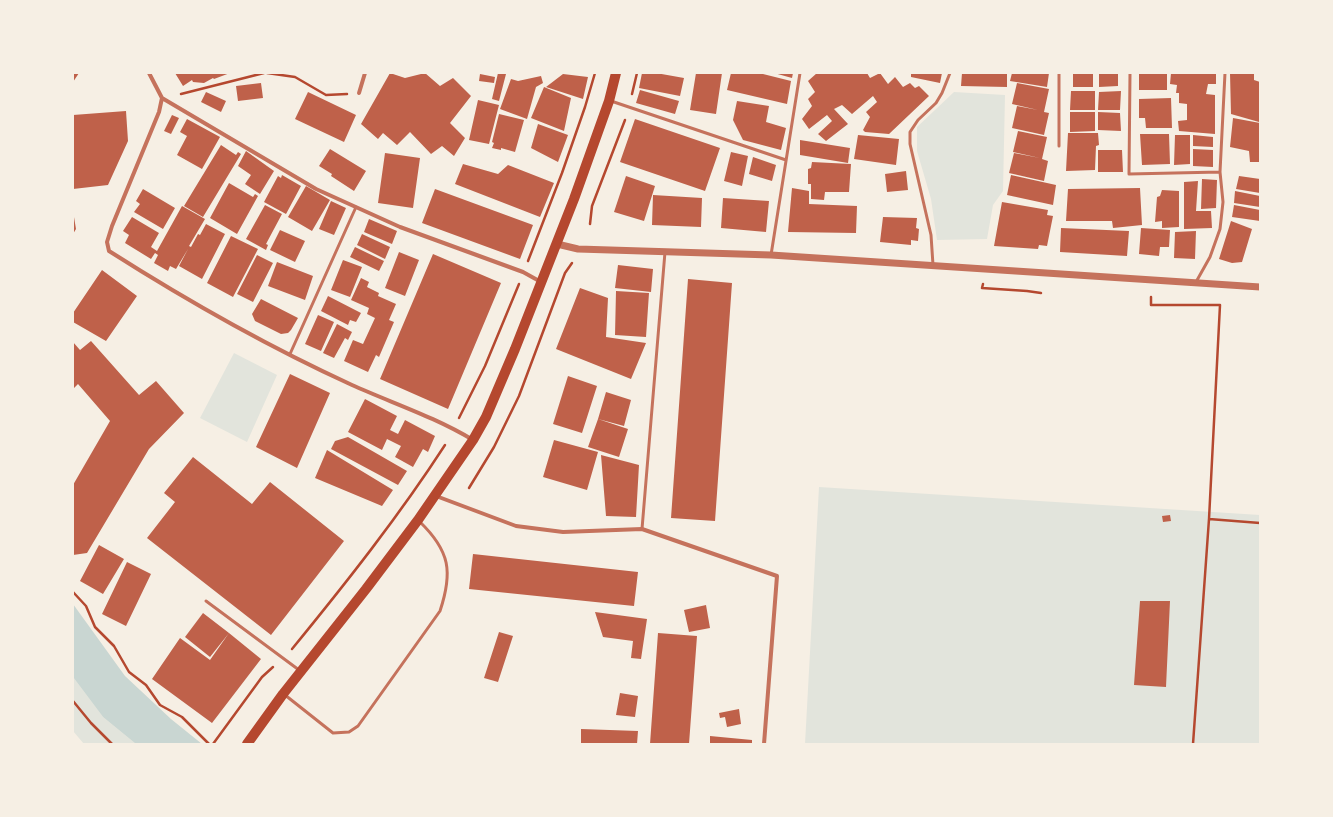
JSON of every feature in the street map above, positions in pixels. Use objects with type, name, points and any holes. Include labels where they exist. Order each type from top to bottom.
[{"type":"main road","points":[[247,744],[283,694],[366,589],[436,496],[473,440],[500,384],[557,244],[609,101],[616,73]]},
{"type":"street","points":[[149,73],[162,98],[316,189],[400,227],[524,272],[541,282]]},
{"type":"street","points":[[360,93],[365,73]]},
{"type":"street","points":[[162,98],[159,112],[112,226],[107,242],[108,251],[162,286],[290,354],[352,385],[454,428],[473,440]]},
{"type":"street","points":[[557,244],[578,249],[771,255],[1260,287]]},
{"type":"street","points":[[436,496],[516,526],[563,532],[642,529],[777,576],[764,744]]},
{"type":"lane","points":[[771,255],[800,73]]},
{"type":"lane","points":[[933,266],[931,235],[910,144],[910,132],[918,120],[936,103],[942,93],[950,73]]},
{"type":"lane","points":[[1059,73],[1059,146]]},
{"type":"lane","points":[[1130,73],[1129,174],[1220,172]]},
{"type":"lane","points":[[1195,283],[1210,258],[1220,228],[1223,202],[1220,172],[1225,73]]},
{"type":"lane","points":[[609,101],[786,160]]},
{"type":"lane","points":[[290,354],[356,207]]},
{"type":"lane","points":[[642,529],[665,252]]},
{"type":"lane","points":[[283,694],[333,733],[349,732],[358,726],[440,611],[446,592],[448,567],[441,549],[432,534],[418,520]]},
{"type":"lane","points":[[206,601],[301,672]]},
{"type":"path","points":[[162,98],[265,73],[295,77],[326,95],[360,93]]},
{"type":"path","points":[[527,263],[586,107],[595,73]]},
{"type":"path","points":[[590,224],[592,206],[628,108],[637,73]]},
{"type":"path","points":[[469,488],[494,447],[519,396],[565,273],[572,262]]},
{"type":"path","points":[[459,418],[485,366],[520,280]]},
{"type":"path","points":[[982,288],[1041,293]]},
{"type":"path","points":[[1151,297],[1151,305],[1220,305],[1209,520],[1193,744]]},
{"type":"path","points":[[213,744],[262,677],[276,663],[284,659],[350,577],[418,487],[446,445]]},
{"type":"path","points":[[1209,520],[1260,523]]},
{"type":"path","points":[[73,592],[86,606],[95,627],[114,646],[129,672],[146,684],[160,705],[182,717],[209,744]]},
{"type":"path","points":[[73,700],[91,723],[112,744]]},
{"type":"shaded area","points":[[954,92],[1005,95],[1003,191],[993,205],[987,239],[937,240],[931,199],[917,151],[917,127]]},
{"type":"shaded area","points":[[234,353],[277,375],[247,442],[200,418]]},
{"type":"shaded area","points":[[819,487],[1260,515],[1260,744],[805,744]]},
{"type":"shaded area","points":[[73,604],[125,676],[171,719],[202,744],[136,744],[103,717],[73,677]]},
{"type":"shaded area","points":[[73,677],[103,717],[136,744],[84,744],[73,731]]},
{"type":"building","points":[[73,73],[79,73],[73,82]]},
{"type":"building","points":[[175,73],[230,73],[214,79],[213,78],[204,83],[193,82],[192,80],[183,86]]},
{"type":"building","points":[[390,73],[405,78],[425,73],[440,86],[453,78],[471,96],[450,123],[465,138],[454,156],[442,146],[431,154],[410,132],[397,145],[383,133],[378,139],[361,124]]},
{"type":"building","points":[[498,73],[506,74],[499,101],[492,99]]},
{"type":"building","points":[[642,73],[656,73],[684,78],[680,96],[639,88]]},
{"type":"building","points":[[696,73],[722,73],[716,114],[690,110]]},
{"type":"building","points":[[731,73],[759,73],[791,81],[787,104],[727,90]]},
{"type":"building","points":[[774,73],[793,73],[792,78]]},
{"type":"building","points":[[817,73],[867,73],[870,78],[880,73],[888,84],[895,77],[903,87],[910,83],[915,88],[919,86],[929,96],[889,134],[865,132],[863,130],[870,117],[866,112],[877,102],[873,96],[852,114],[842,105],[834,109],[848,124],[826,141],[818,134],[832,121],[827,115],[809,129],[802,119],[812,106],[808,99],[815,92],[808,81]]},
{"type":"building","points":[[911,73],[942,73],[940,83],[911,77]]},
{"type":"building","points":[[962,73],[1007,73],[1007,87],[961,86]]},
{"type":"building","points":[[1012,73],[1049,73],[1047,87],[1010,81]]},
{"type":"building","points":[[1073,73],[1093,73],[1093,87],[1073,87]]},
{"type":"building","points":[[1099,73],[1118,73],[1118,86],[1099,87]]},
{"type":"building","points":[[1139,73],[1167,73],[1167,90],[1139,90]]},
{"type":"building","points":[[1171,73],[1216,73],[1216,84],[1208,84],[1206,94],[1215,95],[1215,134],[1179,131],[1178,121],[1187,120],[1187,104],[1179,103],[1179,93],[1176,93],[1177,85],[1170,84]]},
{"type":"building","points":[[1230,73],[1254,73],[1254,80],[1260,82],[1259,122],[1231,114]]},
{"type":"building","points":[[480,74],[495,77],[494,83],[479,81]]},
{"type":"building","points":[[563,74],[588,77],[583,99],[546,87]]},
{"type":"building","points":[[541,76],[543,83],[536,87],[527,119],[500,109],[511,79],[518,81]]},
{"type":"building","points":[[261,83],[263,98],[238,101],[236,86]]},
{"type":"building","points":[[1017,83],[1049,89],[1044,112],[1049,113],[1044,135],[1012,128],[1017,106],[1038,110],[1012,104]]},
{"type":"building","points":[[544,87],[571,98],[564,131],[531,118]]},
{"type":"building","points":[[640,90],[679,101],[675,114],[636,103]]},
{"type":"building","points":[[1071,91],[1095,91],[1095,110],[1070,110]]},
{"type":"building","points":[[1121,91],[1120,110],[1098,110],[1099,92]]},
{"type":"building","points":[[206,92],[226,101],[221,112],[201,102]]},
{"type":"building","points":[[308,92],[356,115],[344,142],[295,119]]},
{"type":"building","points":[[1171,98],[1172,128],[1146,128],[1145,118],[1139,118],[1139,99]]},
{"type":"building","points":[[478,100],[499,105],[489,144],[469,140]]},
{"type":"building","points":[[737,101],[769,106],[766,122],[786,128],[781,150],[743,140],[733,120]]},
{"type":"building","points":[[126,111],[128,141],[108,185],[73,189],[73,115]]},
{"type":"building","points":[[1070,112],[1095,112],[1095,131],[1070,132]]},
{"type":"building","points":[[1098,112],[1120,113],[1121,131],[1098,130]]},
{"type":"building","points":[[499,114],[524,120],[515,152],[501,148],[501,150],[492,148],[494,143],[492,142]]},
{"type":"building","points":[[172,115],[179,118],[171,134],[164,131]]},
{"type":"building","points":[[1233,118],[1260,123],[1260,162],[1250,162],[1249,151],[1230,147]]},
{"type":"building","points":[[187,119],[220,137],[202,169],[177,155],[187,136],[180,132]]},
{"type":"building","points":[[635,119],[720,148],[705,191],[620,162]]},
{"type":"building","points":[[538,124],[568,135],[558,162],[531,148]]},
{"type":"building","points":[[1018,131],[1047,137],[1042,159],[1048,161],[1044,181],[1009,173],[1014,153],[1040,158],[1013,152]]},
{"type":"building","points":[[1068,133],[1098,133],[1099,145],[1096,146],[1095,170],[1066,171]]},
{"type":"building","points":[[1140,134],[1169,134],[1170,164],[1142,165]]},
{"type":"building","points":[[858,135],[899,139],[896,165],[854,159]]},
{"type":"building","points":[[1175,135],[1190,135],[1190,164],[1174,165]]},
{"type":"building","points":[[1193,135],[1213,137],[1213,147],[1193,146]]},
{"type":"building","points":[[800,140],[850,148],[848,163],[800,155]]},
{"type":"building","points":[[221,145],[236,155],[238,152],[241,154],[203,217],[184,206]]},
{"type":"building","points":[[330,149],[366,171],[354,191],[319,166]]},
{"type":"building","points":[[1193,149],[1213,150],[1213,167],[1193,166]]},
{"type":"building","points":[[1098,150],[1122,150],[1123,172],[1098,172]]},
{"type":"building","points":[[246,151],[274,171],[260,194],[245,184],[251,175],[238,166]]},
{"type":"building","points":[[731,152],[748,156],[742,186],[724,181]]},
{"type":"building","points":[[385,153],[420,158],[413,208],[378,203]]},
{"type":"building","points":[[753,157],[776,165],[772,181],[749,174]]},
{"type":"building","points":[[812,162],[851,164],[849,192],[825,192],[824,200],[811,199],[811,184],[808,184],[808,169],[811,168]]},
{"type":"building","points":[[463,164],[498,174],[508,165],[554,183],[540,217],[455,184]]},
{"type":"building","points":[[906,171],[908,190],[887,192],[885,174]]},
{"type":"building","points":[[282,175],[301,186],[286,214],[264,202],[278,176],[281,178]]},
{"type":"building","points":[[1011,175],[1056,185],[1053,205],[1007,195]]},
{"type":"building","points":[[626,176],[655,186],[644,221],[614,212]]},
{"type":"building","points":[[1239,176],[1260,179],[1260,193],[1236,189]]},
{"type":"building","points":[[1202,179],[1217,180],[1216,208],[1201,209]]},
{"type":"building","points":[[1198,181],[1196,211],[1211,211],[1212,228],[1184,229],[1184,182]]},
{"type":"building","points":[[229,183],[253,197],[255,194],[258,196],[237,234],[210,218]]},
{"type":"building","points":[[306,186],[330,200],[312,231],[288,217]]},
{"type":"building","points":[[792,188],[809,191],[809,204],[857,206],[856,233],[788,232]]},
{"type":"building","points":[[1140,188],[1142,225],[1113,228],[1112,221],[1066,221],[1068,189]]},
{"type":"building","points":[[143,189],[175,208],[163,229],[134,212],[140,204],[136,201]]},
{"type":"building","points":[[435,189],[533,225],[520,259],[422,223]]},
{"type":"building","points":[[1162,190],[1179,191],[1179,227],[1162,228],[1162,221],[1155,222],[1157,197],[1160,196]]},
{"type":"building","points":[[1235,191],[1260,196],[1260,207],[1234,203]]},
{"type":"building","points":[[653,195],[702,198],[701,227],[652,225]]},
{"type":"building","points":[[723,198],[769,201],[766,232],[721,228]]},
{"type":"building","points":[[331,201],[346,208],[334,235],[319,229]]},
{"type":"building","points":[[1002,202],[1048,210],[1047,215],[1053,216],[1047,246],[1039,245],[1038,249],[994,246]]},
{"type":"building","points":[[265,205],[282,214],[266,244],[268,245],[266,250],[246,239]]},
{"type":"building","points":[[1234,205],[1260,210],[1260,221],[1232,217]]},
{"type":"building","points":[[182,206],[205,219],[189,246],[191,247],[198,234],[200,235],[206,224],[225,234],[202,279],[179,266],[188,249],[176,269],[170,266],[168,271],[154,263],[158,255],[155,253],[151,259],[125,243],[129,235],[123,231],[132,217],[159,233],[151,247],[157,251]]},
{"type":"building","points":[[73,211],[76,229],[73,234]]},
{"type":"building","points":[[883,217],[917,218],[916,228],[919,229],[918,241],[911,240],[911,245],[880,242]]},
{"type":"building","points":[[369,219],[397,231],[392,244],[364,232]]},
{"type":"building","points":[[1231,221],[1252,229],[1242,262],[1232,263],[1219,259]]},
{"type":"building","points":[[1061,228],[1129,231],[1127,256],[1060,252]]},
{"type":"building","points":[[1141,228],[1170,230],[1169,247],[1160,247],[1159,256],[1139,254]]},
{"type":"building","points":[[280,230],[305,241],[295,262],[270,250]]},
{"type":"building","points":[[1196,231],[1195,259],[1174,258],[1175,232]]},
{"type":"building","points":[[362,234],[390,247],[385,259],[357,245]]},
{"type":"building","points":[[231,236],[258,249],[233,297],[207,283]]},
{"type":"building","points":[[355,247],[384,261],[379,271],[350,257]]},
{"type":"building","points":[[399,252],[419,260],[405,296],[385,288]]},
{"type":"building","points":[[433,254],[501,283],[448,409],[380,379]]},
{"type":"building","points":[[257,255],[273,263],[253,302],[237,294]]},
{"type":"building","points":[[343,260],[362,267],[350,297],[331,290]]},
{"type":"building","points":[[277,262],[313,276],[305,300],[268,286]]},
{"type":"building","points":[[618,265],[653,269],[651,292],[615,288]]},
{"type":"building","points":[[102,270],[137,296],[106,341],[73,322],[73,313]]},
{"type":"building","points":[[361,278],[369,282],[367,287],[379,293],[378,296],[396,304],[389,320],[394,322],[379,357],[376,355],[368,372],[344,361],[353,340],[363,344],[375,318],[367,314],[369,308],[351,300]]},
{"type":"building","points":[[688,279],[732,283],[715,521],[671,518]]},
{"type":"building","points":[[580,288],[608,298],[606,337],[646,343],[631,379],[556,349]]},
{"type":"building","points":[[616,291],[649,293],[646,337],[615,335]]},
{"type":"building","points":[[328,296],[361,313],[356,322],[350,320],[348,325],[321,311]]},
{"type":"building","points":[[261,299],[298,318],[288,333],[281,334],[255,321],[252,314]]},
{"type":"building","points":[[318,315],[334,322],[321,351],[305,344]]},
{"type":"building","points":[[337,324],[352,332],[348,340],[345,338],[334,358],[323,353]]},
{"type":"building","points":[[91,341],[139,395],[156,381],[184,413],[149,449],[87,553],[73,555],[73,485],[110,421],[78,384],[73,389],[73,342],[80,350]]},
{"type":"building","points":[[290,374],[330,393],[297,468],[256,447]]},
{"type":"building","points":[[568,376],[597,386],[582,433],[553,424]]},
{"type":"building","points":[[606,392],[631,400],[624,426],[598,419]]},
{"type":"building","points":[[365,399],[397,416],[390,430],[398,434],[405,420],[435,436],[428,452],[423,449],[413,467],[395,457],[401,446],[387,439],[382,450],[348,432]]},
{"type":"building","points":[[598,419],[628,429],[619,457],[588,447]]},
{"type":"building","points":[[348,437],[407,471],[398,485],[331,449],[335,441]]},
{"type":"building","points":[[554,440],[598,452],[587,490],[543,477]]},
{"type":"building","points":[[327,450],[393,490],[382,506],[315,478]]},
{"type":"building","points":[[601,455],[639,465],[636,517],[606,516]]},
{"type":"building","points":[[193,457],[252,504],[270,482],[344,541],[271,635],[147,538],[175,502],[164,493]]},
{"type":"building","points":[[1170,515],[1171,521],[1163,522],[1162,516]]},
{"type":"building","points":[[99,545],[124,559],[103,594],[80,581]]},
{"type":"building","points":[[473,554],[638,572],[634,606],[469,589]]},
{"type":"building","points":[[127,562],[151,574],[126,626],[102,614]]},
{"type":"building","points":[[1140,601],[1170,601],[1166,687],[1134,685]]},
{"type":"building","points":[[706,605],[710,628],[689,632],[684,610]]},
{"type":"building","points":[[595,612],[647,619],[641,659],[631,658],[633,641],[603,637]]},
{"type":"building","points":[[203,613],[229,633],[210,657],[185,637]]},
{"type":"building","points":[[499,632],[513,636],[498,682],[484,678]]},
{"type":"building","points":[[229,633],[261,659],[212,723],[152,679],[180,638],[210,660]]},
{"type":"building","points":[[658,633],[697,636],[689,744],[650,744]]},
{"type":"building","points":[[620,693],[638,696],[635,717],[616,715]]},
{"type":"building","points":[[739,709],[741,724],[727,727],[725,717],[720,718],[719,713]]},
{"type":"building","points":[[581,729],[638,731],[637,744],[581,744]]},
{"type":"building","points":[[710,736],[752,740],[752,744],[710,744]]}]
